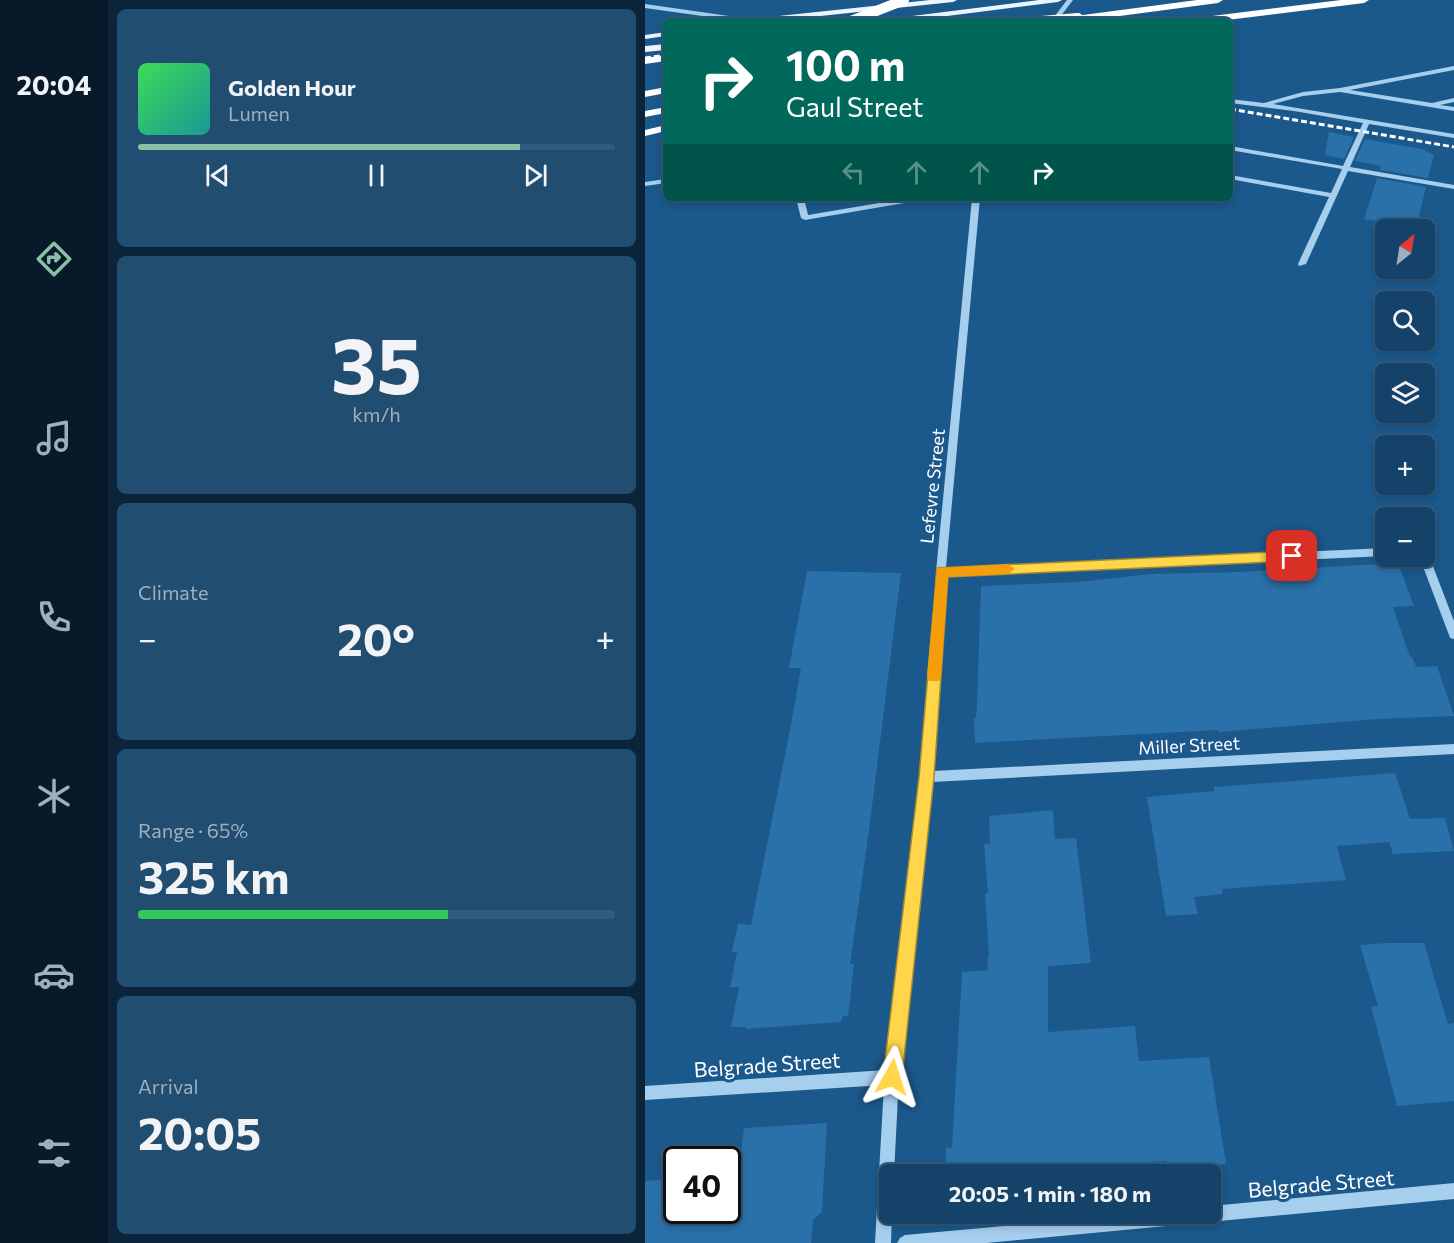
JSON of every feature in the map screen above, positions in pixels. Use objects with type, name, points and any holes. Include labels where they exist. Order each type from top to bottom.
[{"type":"highway","points":[[859,18],[904,0]]},
{"type":"highway","points":[[1078,18],[1218,0]]},
{"type":"highway","points":[[1220,18],[1364,0]]},
{"type":"highway","points":[[645,61],[663,58]]},
{"type":"highway","points":[[645,72],[663,69]]},
{"type":"highway","points":[[645,94],[663,91]]},
{"type":"highway","points":[[645,114],[663,111]]},
{"type":"highway","points":[[645,133],[663,129]]},
{"type":"main road","points":[[779,18],[953,0]]},
{"type":"main road","points":[[912,18],[1058,0]]},
{"type":"main road","points":[[645,37],[663,34]]},
{"type":"main road","points":[[645,49],[663,47]]},
{"type":"street","points":[[1056,18],[1070,0]]},
{"type":"street","points":[[645,6],[729,18]]},
{"type":"street","points":[[1260,106],[1303,94],[1340,90],[1454,68]]},
{"type":"street","points":[[1340,90],[1454,109]]},
{"type":"street","points":[[1429,105],[1454,100]]},
{"type":"street","points":[[1233,102],[1294,109],[1454,136]]},
{"type":"street","points":[[1302,264],[1367,121]]},
{"type":"street","points":[[1233,149],[1454,187]]},
{"type":"street","points":[[1233,178],[1333,196]]},
{"type":"street","points":[[645,184],[663,181]]},
{"type":"street","points":[[801,201],[805,218],[904,201]]},
{"type":"street","name":"Lefevre Street","points":[[883,1243],[892,1077],[927,777],[941,572],[976,201]]},
{"type":"street","points":[[941,572],[1375,552]]},
{"type":"street","points":[[1428,567],[1454,635]]},
{"type":"street","name":"Miller Street","points":[[927,777],[1454,749]]},
{"type":"street","name":"Belgrade Street","points":[[645,1093],[892,1077]]},
{"type":"street","name":"Belgrade Street","points":[[905,1243],[1454,1191]]},
{"type":"building","points":[[1329,132],[1354,137],[1344,159],[1325,155]]},
{"type":"building","points":[[1365,139],[1422,149],[1434,155],[1428,178],[1380,170],[1381,166],[1355,161]]},
{"type":"building","points":[[1377,178],[1426,187],[1418,219],[1375,219],[1375,221],[1364,219]]},
{"type":"building","points":[[1375,564],[1375,567],[1399,567],[1414,606],[1393,607],[1410,657],[1416,667],[1437,666],[1454,716],[1378,719],[1218,732],[1218,730],[975,743],[974,718],[976,718],[977,702],[981,586],[1079,582],[1151,574],[1240,572]]},
{"type":"building","points":[[807,571],[901,573],[850,964],[854,964],[848,1016],[843,1016],[841,1022],[745,1029],[746,1027],[731,1027],[739,987],[730,987],[737,952],[732,952],[738,924],[751,925],[791,725],[801,668],[789,668]]},
{"type":"building","points":[[1395,773],[1410,819],[1445,818],[1454,851],[1393,854],[1389,842],[1337,846],[1346,880],[1222,889],[1223,894],[1194,897],[1198,914],[1166,916],[1147,797],[1214,791],[1214,787]]},
{"type":"building","points":[[1053,810],[1055,839],[1076,838],[1091,963],[1048,966],[1048,1032],[1135,1026],[1139,1061],[1209,1057],[1226,1164],[1166,1164],[1166,1161],[1131,1164],[946,1164],[946,1148],[952,1148],[962,972],[988,970],[985,893],[988,893],[984,844],[990,844],[989,816]]},
{"type":"building","points":[[1424,943],[1448,1024],[1454,1023],[1454,1101],[1397,1106],[1371,1006],[1378,1006],[1360,945]]},
{"type":"building","points":[[827,1123],[822,1212],[813,1220],[811,1243],[645,1243],[645,1181],[663,1179],[663,1224],[741,1224],[741,1154],[744,1128]]},
{"type":"railway","points":[[645,58],[663,55]]},
{"type":"railway","points":[[1233,110],[1454,147]]},
{"type":"slow traffic","points":[[934,676],[941,572],[1008,569]]},
{"type":"route","points":[[892,1077],[927,777],[941,572],[1292,556]]}]
